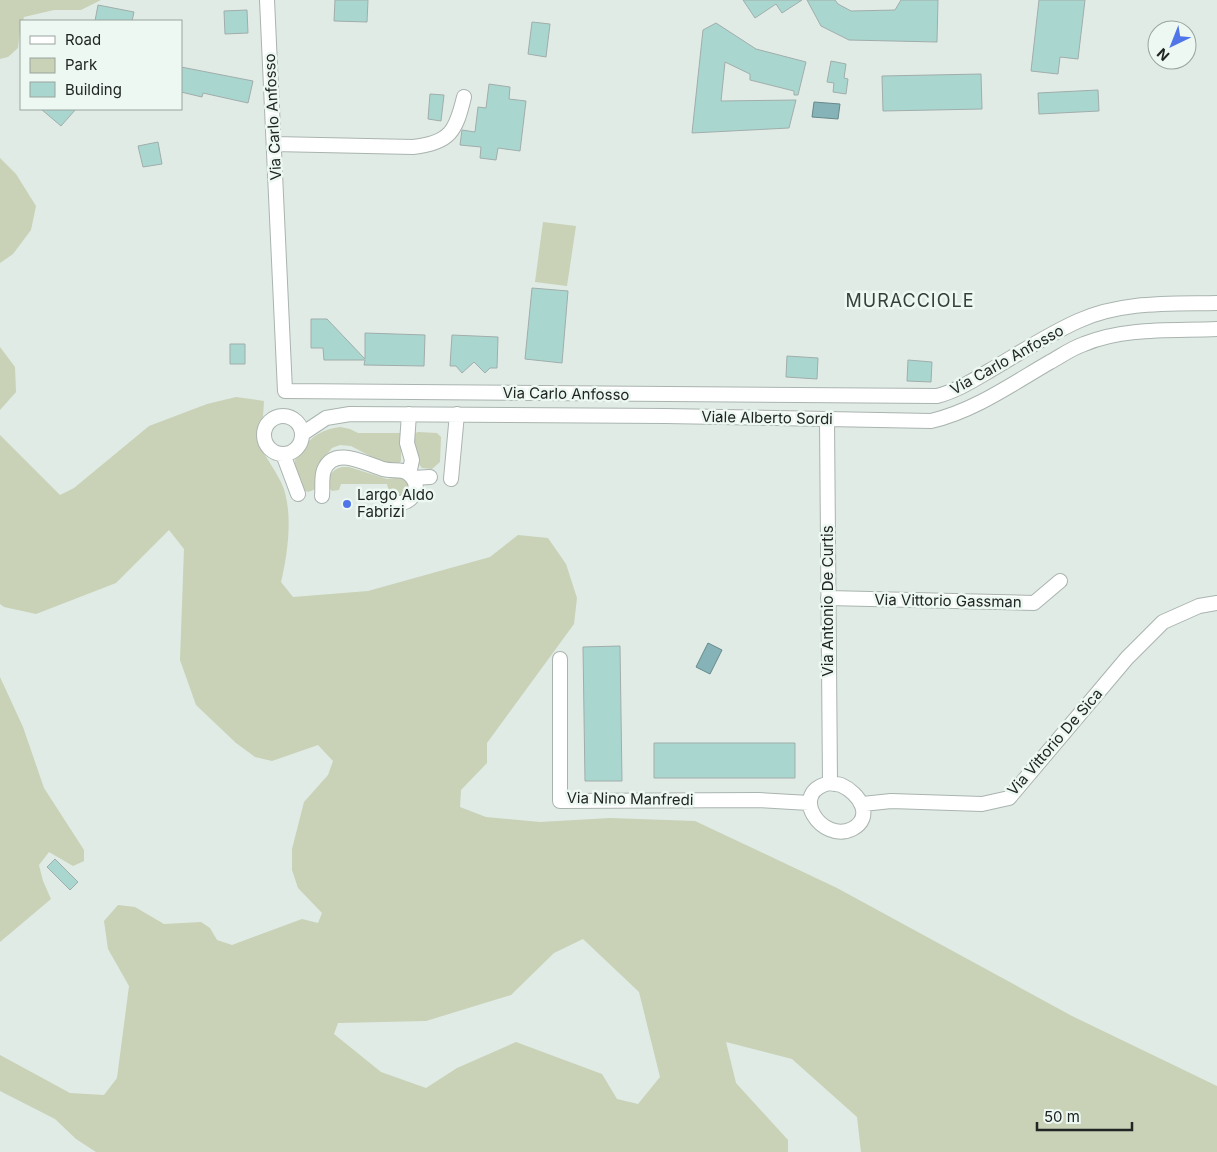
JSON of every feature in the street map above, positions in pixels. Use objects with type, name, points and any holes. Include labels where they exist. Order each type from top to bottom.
[{"type":"street","name":"Via Carlo Anfosso","points":[[267,0],[285,391],[938,396],[959,388],[1079,320],[1097,314],[1132,307],[1217,303]]},
{"type":"street","points":[[274,144],[428,146],[442,141],[450,135],[459,119],[464,97]]},
{"type":"street","name":"Viale Alberto Sordi","points":[[302,434],[326,418],[350,414],[665,416],[931,421],[946,418],[971,408],[1076,348],[1095,340],[1132,332],[1217,329]]},
{"type":"street","points":[[283,415],[285,391]]},
{"type":"street","points":[[664,395],[665,416]]},
{"type":"street","points":[[385,498],[401,504],[411,499],[416,489],[411,476],[412,460],[407,443],[409,414]]},
{"type":"street","points":[[451,479],[457,414]]},
{"type":"street","points":[[283,415],[290,416],[296,420],[302,434],[298,447],[290,453],[283,454],[273,452],[267,447],[263,438],[267,422],[283,415]]},
{"type":"street","name":"Via Antonio De Curtis","points":[[827,420],[830,783]]},
{"type":"street","points":[[283,454],[298,494]]},
{"type":"street","points":[[322,496],[324,469],[328,463],[340,457],[347,457],[386,470],[399,470],[411,476],[430,477]]},
{"type":"street","name":"Via Vittorio Gassman","points":[[828,598],[1034,603],[1060,581]]},
{"type":"street","name":"Via Vittorio De Sica","points":[[863,804],[891,801],[982,804],[1009,798],[1127,658],[1163,622],[1199,606],[1217,603]]},
{"type":"street","name":"Via Nino Manfredi","points":[[560,659],[560,801],[758,800],[809,803]]},
{"type":"street","points":[[830,783],[841,785],[854,794],[863,804],[864,814],[858,826],[848,831],[834,831],[822,825],[813,816],[809,803],[813,792],[820,785],[830,783]]},
{"type":"green space","points":[[0,0],[101,0],[81,10],[54,10],[24,17],[23,20],[20,20],[18,48],[8,57],[0,59]]},
{"type":"green space","points":[[0,158],[16,174],[36,206],[31,230],[13,254],[0,263]]},
{"type":"green space","points":[[543,222],[576,226],[567,286],[535,282]]},
{"type":"green space","points":[[0,347],[15,367],[16,392],[0,410]]},
{"type":"green space","points":[[236,397],[264,401],[263,417],[257,441],[281,482],[285,493],[289,518],[288,545],[281,582],[293,597],[368,591],[490,557],[518,535],[548,538],[566,564],[577,598],[574,624],[487,743],[487,763],[461,790],[460,807],[486,817],[540,822],[610,818],[695,821],[837,888],[1072,1016],[1217,1086],[1217,1152],[861,1152],[857,1117],[792,1059],[726,1042],[736,1083],[788,1140],[788,1152],[96,1152],[76,1139],[55,1119],[0,1091],[0,1055],[70,1093],[104,1095],[117,1078],[129,986],[108,949],[104,921],[118,905],[135,907],[164,924],[201,922],[210,928],[217,940],[232,945],[302,919],[318,923],[322,913],[298,888],[292,870],[292,849],[304,802],[328,775],[333,761],[318,745],[272,761],[255,757],[236,743],[196,705],[180,660],[184,549],[169,530],[116,583],[36,614],[4,607],[0,604],[0,435],[60,495],[74,488],[149,426],[207,404]],"holes":[[[583,939],[639,992],[660,1077],[638,1104],[617,1099],[602,1074],[516,1042],[457,1068],[426,1088],[381,1072],[334,1034],[338,1023],[426,1021],[511,995],[554,953]]]},
{"type":"green space","name":"Largo Aldo Fabrizi","points":[[340,427],[358,433],[403,433],[404,441],[401,448],[401,461],[398,464],[387,463],[351,446],[340,445],[332,448],[318,465],[316,489],[308,492],[303,490],[296,470],[296,456],[318,434],[328,429]]},
{"type":"green space","name":"Largo Aldo Fabrizi","points":[[418,432],[437,433],[441,437],[440,462],[432,469],[422,468],[418,463],[411,438],[413,434]]},
{"type":"green space","name":"Largo Aldo Fabrizi","points":[[342,467],[349,467],[387,479],[402,477],[408,481],[410,488],[404,497],[390,495],[387,484],[341,484],[339,490],[332,491],[328,486],[330,476],[333,471]]},
{"type":"green space","points":[[0,677],[23,727],[44,788],[84,850],[84,861],[73,866],[49,852],[39,865],[43,881],[51,899],[0,942]]},
{"type":"water","points":[[814,102],[840,104],[838,119],[812,117]]},
{"type":"water","points":[[708,643],[722,650],[710,674],[696,667]]},
{"type":"building","points":[[335,0],[368,0],[367,22],[334,21]]},
{"type":"building","points":[[743,0],[802,0],[782,13],[776,4],[755,18]]},
{"type":"building","points":[[807,0],[835,0],[838,4],[851,11],[895,10],[901,0],[938,0],[937,42],[849,40],[821,26]]},
{"type":"building","points":[[1039,0],[1085,0],[1078,59],[1060,57],[1058,74],[1031,71]]},
{"type":"building","points":[[98,5],[134,12],[132,20],[95,20]]},
{"type":"building","points":[[247,10],[248,33],[225,34],[224,11]]},
{"type":"building","points":[[532,22],[550,24],[546,57],[528,54]]},
{"type":"building","points":[[716,23],[756,49],[806,62],[798,95],[794,95],[794,91],[750,80],[750,74],[725,62],[721,101],[796,100],[789,128],[692,133],[703,30]]},
{"type":"building","points":[[831,61],[846,64],[844,78],[848,79],[846,94],[833,92],[834,83],[827,82]]},
{"type":"building","points":[[182,67],[253,81],[248,103],[203,93],[202,97],[182,92]]},
{"type":"building","points":[[981,74],[982,109],[883,111],[882,76]]},
{"type":"building","points":[[489,84],[510,87],[509,99],[526,101],[520,151],[498,148],[496,160],[480,158],[481,147],[460,145],[462,130],[475,132],[478,107],[486,108]]},
{"type":"building","points":[[1098,90],[1099,111],[1039,114],[1038,93]]},
{"type":"building","points":[[430,94],[444,95],[441,121],[428,119]]},
{"type":"building","points":[[42,110],[75,110],[61,126]]},
{"type":"building","points":[[158,142],[162,164],[143,167],[138,146]]},
{"type":"building","points":[[532,288],[568,291],[562,363],[525,359]]},
{"type":"building","points":[[311,319],[327,319],[365,359],[365,333],[425,335],[424,366],[364,365],[365,360],[324,360],[323,348],[311,348]]},
{"type":"building","points":[[452,335],[498,337],[497,368],[490,368],[485,373],[474,362],[462,373],[456,366],[450,366]]},
{"type":"building","points":[[230,344],[245,344],[245,364],[230,364]]},
{"type":"building","points":[[787,356],[818,358],[817,379],[786,377]]},
{"type":"building","points":[[908,360],[932,362],[931,382],[907,381]]},
{"type":"building","points":[[620,646],[622,781],[585,781],[583,647]]},
{"type":"building","points":[[654,743],[795,743],[795,778],[654,778]]},
{"type":"building","points":[[55,859],[78,882],[70,890],[47,867]]},
{"type":"place","name":"Largo Aldo Fabrizi","points":[[347,504]]},
{"type":"district","name":"MURACCIOLE","points":[[910,301]]}]
